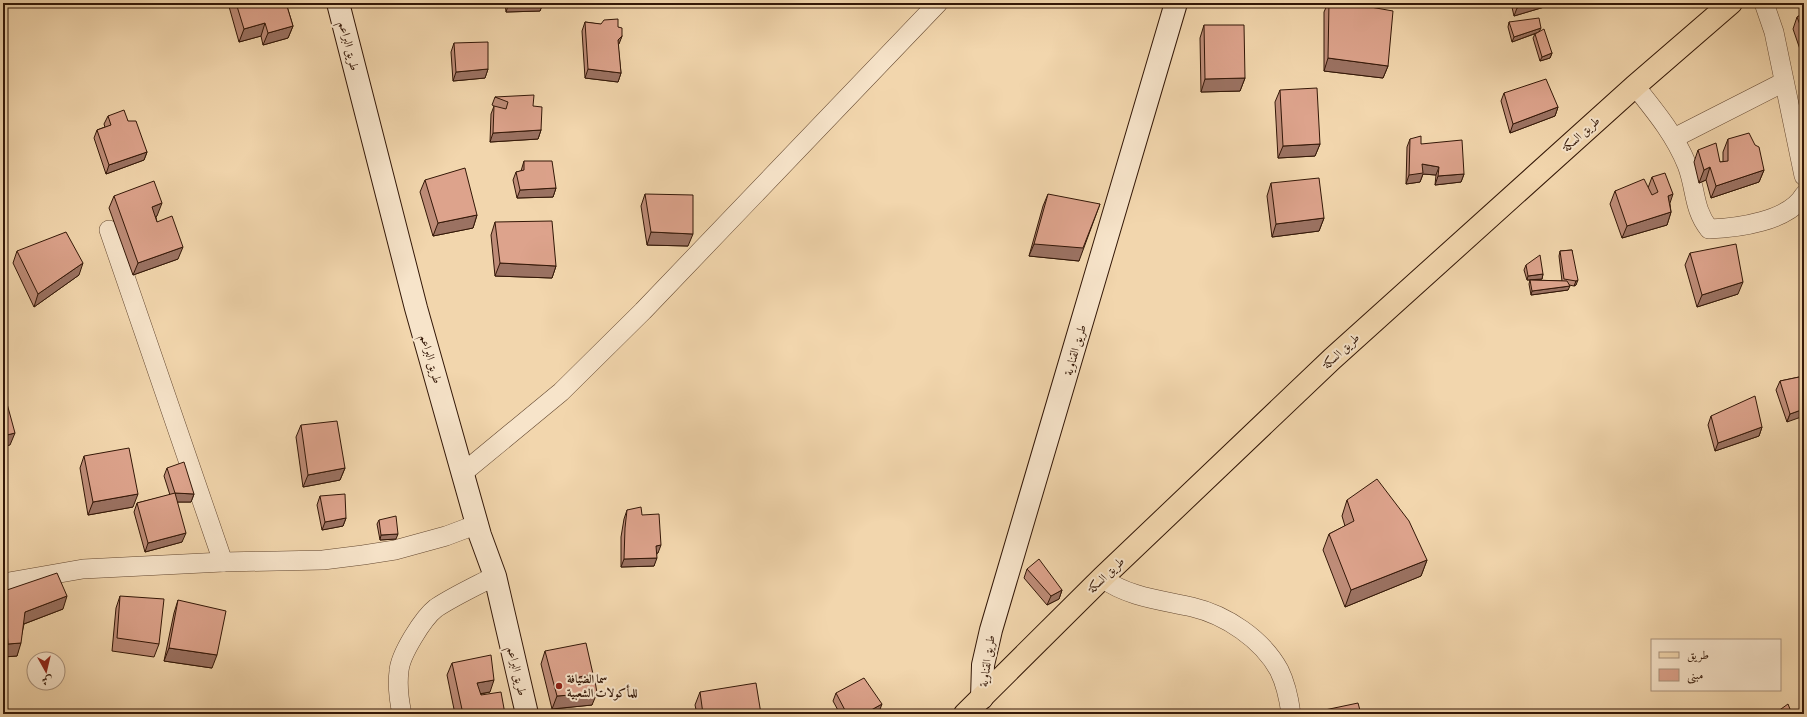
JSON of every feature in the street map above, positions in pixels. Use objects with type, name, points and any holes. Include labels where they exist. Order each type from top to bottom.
[{"type":"main road","name":"طريق السكة","points":[[965,714],[1102,578],[1332,360],[1635,86],[1731,3]]},
{"type":"street","name":"طريق البراعم","points":[[338,3],[416,308],[464,472],[480,535],[495,576],[527,714]]},
{"type":"street","points":[[464,472],[561,392],[643,311],[938,3]]},
{"type":"street","name":"طريق القناوية","points":[[982,698],[983,665],[991,630],[1176,3]]},
{"type":"street","points":[[1764,3],[1774,32],[1804,176]]},
{"type":"street","points":[[1674,138],[1784,82]]},
{"type":"street","points":[[1635,86],[1662,120],[1674,138],[1688,166],[1692,192],[1701,219],[1709,228],[1748,225],[1783,215],[1800,203],[1804,195]]},
{"type":"street","points":[[109,230],[223,562]]},
{"type":"street","points":[[3,583],[83,569],[223,562],[323,560],[395,550],[446,536],[478,524]]},
{"type":"street","points":[[402,714],[398,694],[399,669],[412,638],[424,620],[436,609],[495,576]]},
{"type":"street","points":[[1102,578],[1112,585],[1139,596],[1194,608],[1226,620],[1243,630],[1271,657],[1280,671],[1288,693],[1291,714]]},
{"type":"building","points":[[236,3],[286,3],[293,26],[268,33],[265,23],[244,29]]},
{"type":"building","points":[[1329,3],[1348,3],[1393,11],[1388,66],[1328,58]]},
{"type":"building","points":[[1516,3],[1532,3],[1517,8]]},
{"type":"building","points":[[1804,13],[1804,35],[1797,17]]},
{"type":"building","points":[[1539,18],[1541,28],[1514,37],[1509,22]]},
{"type":"building","points":[[618,19],[618,27],[622,28],[622,36],[618,40],[621,73],[588,69],[585,22],[601,24],[604,20]]},
{"type":"building","points":[[1204,25],[1244,25],[1245,78],[1205,79]]},
{"type":"building","points":[[1544,29],[1552,53],[1542,57],[1535,34]]},
{"type":"building","points":[[488,42],[488,69],[456,72],[454,43]]},
{"type":"building","points":[[1546,79],[1558,107],[1513,124],[1504,93]]},
{"type":"building","points":[[1317,88],[1320,144],[1283,146],[1280,90]]},
{"type":"building","points":[[534,95],[533,106],[542,107],[541,130],[493,133],[494,106],[506,109],[508,102],[495,97]]},
{"type":"building","points":[[124,110],[128,121],[136,121],[147,152],[109,165],[97,130],[111,125],[108,116]]},
{"type":"building","points":[[1749,133],[1755,145],[1759,147],[1764,170],[1716,186],[1710,167],[1704,170],[1698,150],[1716,143],[1720,162],[1728,161],[1728,139]]},
{"type":"building","points":[[1421,136],[1421,144],[1462,140],[1464,174],[1438,176],[1439,167],[1422,164],[1423,173],[1409,175],[1410,139]]},
{"type":"building","points":[[524,161],[552,161],[556,188],[520,190],[516,172],[524,170]]},
{"type":"building","points":[[465,168],[477,215],[438,223],[425,180]]},
{"type":"building","points":[[1665,173],[1673,194],[1668,196],[1671,212],[1627,226],[1615,191],[1644,179],[1652,195],[1658,192],[1652,177]]},
{"type":"building","points":[[1319,178],[1324,218],[1276,224],[1271,183]]},
{"type":"building","points":[[154,181],[162,203],[152,207],[157,222],[172,216],[183,247],[138,263],[114,196]]},
{"type":"building","points":[[645,194],[693,195],[693,234],[651,232]]},
{"type":"building","points":[[1048,194],[1100,204],[1083,248],[1034,244]]},
{"type":"building","points":[[552,221],[556,266],[500,263],[495,222]]},
{"type":"building","points":[[66,232],[83,263],[38,294],[17,251]]},
{"type":"building","points":[[1736,244],[1743,282],[1702,295],[1690,253]]},
{"type":"building","points":[[1572,250],[1578,280],[1576,281],[1564,279],[1560,251]]},
{"type":"building","points":[[1540,255],[1543,274],[1528,276],[1526,265]]},
{"type":"building","points":[[1530,280],[1567,281],[1570,286],[1532,291]]},
{"type":"building","points":[[1804,376],[1804,409],[1790,414],[1780,381]]},
{"type":"building","points":[[3,389],[15,433],[3,436]]},
{"type":"building","points":[[1755,396],[1762,427],[1718,443],[1711,416]]},
{"type":"building","points":[[337,421],[345,468],[308,475],[301,425]]},
{"type":"building","points":[[129,448],[138,494],[93,502],[84,456]]},
{"type":"building","points":[[184,462],[194,494],[175,493],[167,468]]},
{"type":"building","points":[[1377,479],[1409,521],[1427,560],[1351,590],[1329,534],[1354,521],[1347,500]]},
{"type":"building","points":[[175,493],[186,533],[148,543],[137,503]]},
{"type":"building","points":[[345,494],[346,518],[325,522],[320,496]]},
{"type":"building","points":[[641,507],[642,515],[659,514],[661,545],[656,546],[657,558],[624,559],[627,510]]},
{"type":"building","points":[[396,516],[398,534],[381,535],[379,520]]},
{"type":"building","points":[[1039,559],[1062,590],[1051,596],[1027,569]]},
{"type":"building","points":[[57,573],[67,596],[25,612],[21,643],[8,644],[4,591]]},
{"type":"building","points":[[120,596],[164,599],[159,644],[117,638]]},
{"type":"building","points":[[178,600],[226,611],[217,655],[169,648]]},
{"type":"building","points":[[586,643],[593,674],[579,677],[579,681],[595,681],[597,693],[557,696],[545,651]]},
{"type":"building","points":[[491,655],[494,680],[477,683],[481,695],[501,692],[505,714],[463,714],[452,663]]},
{"type":"building","points":[[864,678],[882,704],[864,714],[847,714],[836,693]]},
{"type":"building","points":[[756,683],[761,714],[703,714],[700,692]]},
{"type":"building","points":[[1358,703],[1361,714],[1321,714],[1320,711]]},
{"type":"building","points":[[1788,704],[1792,714],[1774,714]]},
{"type":"building","points":[[1033,710],[1034,714],[1026,714]]},
{"type":"place","name":"سما الضيافة للمأكولات الشعبية","points":[[559,686]]}]
